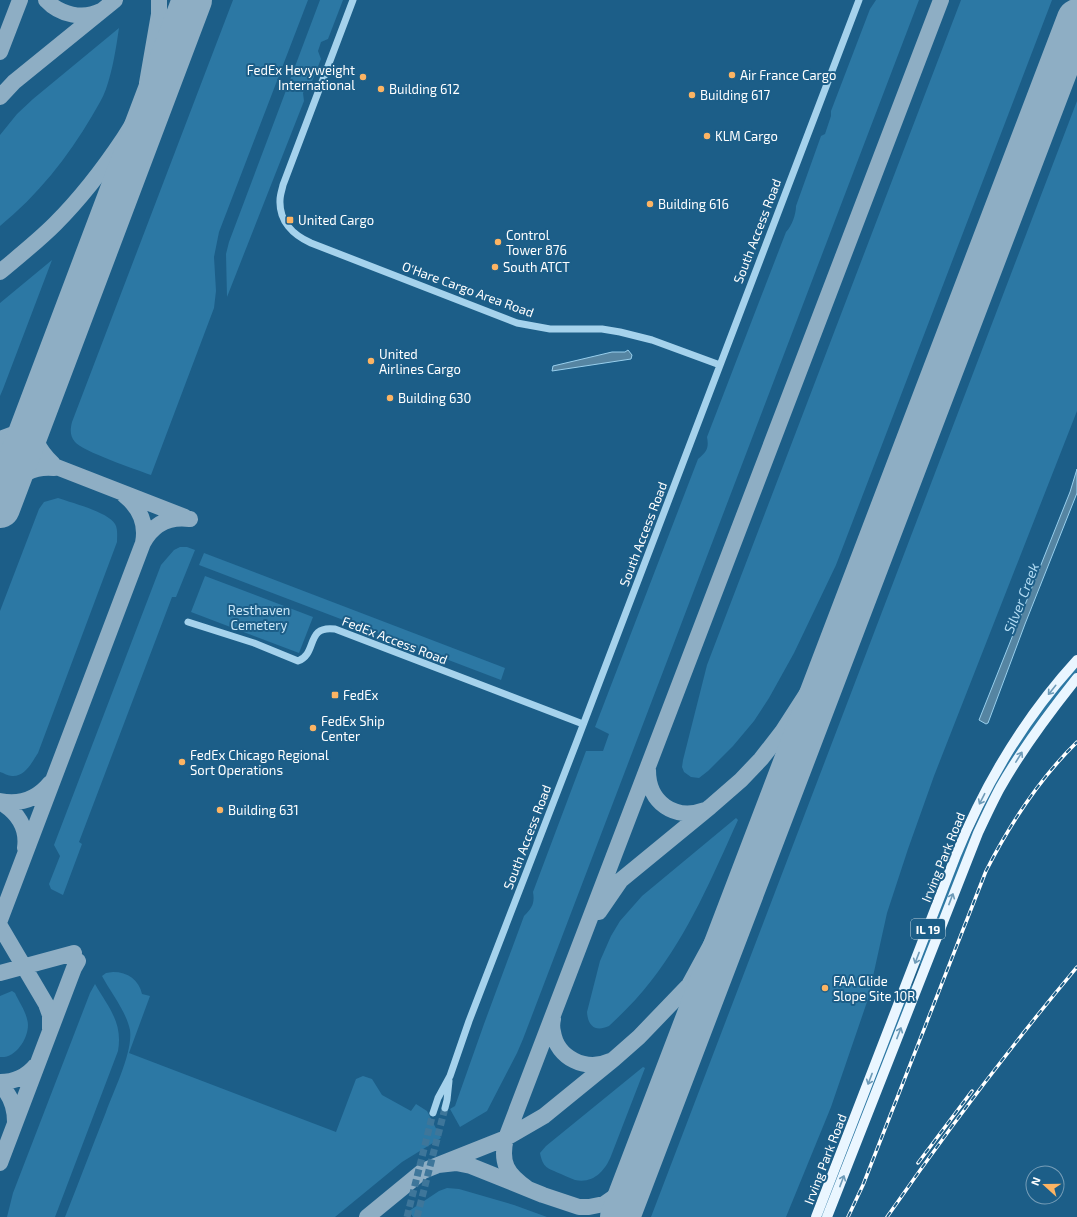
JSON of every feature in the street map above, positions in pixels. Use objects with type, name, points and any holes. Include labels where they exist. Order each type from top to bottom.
[{"type":"main road","name":"Irving Park Road","points":[[816,1217],[956,855],[973,816],[993,778],[1023,729],[1048,694],[1077,660]]},
{"type":"main road","name":"Irving Park Road","points":[[827,1217],[978,833],[1000,789],[1033,734],[1077,678]]},
{"type":"street","name":"O'Hare Cargo Area Road","points":[[354,0],[283,185],[280,200],[282,213],[286,225],[292,232],[300,239],[517,323],[550,329],[602,329],[620,332],[652,340],[720,365]]},
{"type":"street","name":"South Access Road","points":[[433,1113],[438,1098],[450,1076],[471,1014],[859,0]]},
{"type":"street","name":"FedEx Access Road","points":[[188,622],[254,643],[298,661],[306,656],[314,636],[319,631],[327,628],[335,630],[583,724]]},
{"type":"street","name":"South Access Road","points":[[445,1108],[450,1076]]},
{"type":"green space","points":[[233,0],[308,0],[219,232],[214,257],[216,291],[214,308],[151,475],[110,460],[80,446],[72,437],[71,425]]},
{"type":"green space","points":[[320,0],[343,0],[328,39],[321,42],[318,51],[321,59],[311,84],[306,87],[303,93],[304,101],[227,297],[226,254],[229,242]]},
{"type":"green space","points":[[876,0],[919,0],[523,1039],[487,1111],[460,1127],[450,1109],[455,1106],[524,916],[532,905],[534,899],[533,892],[586,751],[603,751],[609,734],[595,727],[698,459],[707,450],[707,437],[786,232],[793,220],[796,206],[821,136],[825,134],[831,116],[831,111],[870,9]]},
{"type":"green space","points":[[961,0],[1052,0],[836,565],[794,653],[769,698],[754,721],[733,746],[708,771],[699,778],[691,777],[684,772],[682,767],[683,760],[707,665]]},
{"type":"green space","points":[[119,28],[114,58],[103,96],[83,131],[62,161],[39,189],[0,226],[0,135],[17,114],[33,99]]},
{"type":"green space","points":[[1077,101],[1077,411],[934,776],[908,849],[887,913],[868,999],[831,1107],[786,1217],[651,1217]]},
{"type":"green space","points":[[52,260],[3,389],[0,396],[0,303]]},
{"type":"green space","points":[[58,498],[98,512],[111,520],[117,528],[117,542],[38,753],[24,772],[17,776],[10,776],[0,772],[0,611],[39,509],[44,502]]},
{"type":"green space","points":[[180,547],[187,547],[195,550],[176,597],[172,597],[79,842],[82,844],[63,895],[51,889],[49,884],[60,856],[54,845],[161,565],[174,550]]},
{"type":"green space","points":[[204,553],[505,668],[501,680],[199,565]]},
{"type":"green space","name":"Resthaven Cemetery","points":[[205,576],[313,617],[299,653],[191,612]]},
{"type":"green space","points":[[1077,665],[1077,672],[1042,715],[1029,734],[922,965],[919,964],[962,853],[990,793],[1006,764],[1034,720]]},
{"type":"green space","points":[[736,818],[738,820],[699,903],[665,963],[626,1010],[609,1026],[597,1028],[591,1025],[587,1012],[600,961],[611,936],[620,921],[642,896]]},
{"type":"green space","points":[[113,972],[128,975],[141,989],[142,994],[150,996],[129,1053],[336,1132],[356,1079],[363,1076],[372,1079],[382,1095],[411,1111],[416,1104],[427,1111],[441,1138],[402,1162],[335,1217],[65,1217],[118,1082],[129,1049],[130,1030],[128,1023],[122,1009],[102,976],[106,973]]},
{"type":"green space","points":[[95,984],[110,1008],[117,1024],[119,1041],[118,1051],[55,1217],[7,1217],[13,1193],[90,993]]},
{"type":"green space","points":[[911,985],[914,986],[824,1217],[820,1217]]},
{"type":"green space","points":[[12,991],[15,993],[25,1012],[28,1025],[27,1031],[22,1044],[17,1050],[6,1057],[0,1057],[0,996]]},
{"type":"green space","points":[[643,1067],[645,1068],[611,1156],[602,1171],[593,1178],[581,1181],[575,1180],[546,1167],[540,1153],[546,1146]]},
{"type":"green space","points":[[447,1188],[459,1189],[514,1205],[547,1217],[413,1217],[409,1211],[439,1191]]},
{"type":"shaded area","points":[[628,350],[632,355],[631,359],[552,371],[553,366],[612,352],[625,352]]},
{"type":"shaded area","points":[[1077,469],[1077,493],[1025,624],[988,723],[986,724],[979,720],[1070,492]]},
{"type":"taxiway","points":[[0,52],[20,0]]},
{"type":"taxiway","points":[[46,0],[58,9],[72,14],[87,15],[101,11]]},
{"type":"taxiway","points":[[0,97],[14,82],[115,0]]},
{"type":"taxiway","points":[[147,83],[159,14],[159,0]]},
{"type":"taxiway","points":[[527,1188],[514,1178],[507,1167],[504,1154],[506,1138],[941,0]]},
{"type":"taxiway","points":[[0,272],[65,214],[92,182],[124,138],[142,108],[188,10]]},
{"type":"taxiway","points":[[110,214],[134,142],[139,122]]},
{"type":"taxiway","points":[[34,418],[36,438],[40,448],[53,464]]},
{"type":"taxiway","points":[[0,439],[19,432],[34,418]]},
{"type":"taxiway","points":[[0,445],[185,517]]},
{"type":"taxiway","points":[[0,460],[4,467],[6,491]]},
{"type":"taxiway","points":[[6,491],[22,476],[33,470],[39,468],[54,468]]},
{"type":"taxiway","points":[[124,495],[134,505],[141,516],[144,529],[143,543]]},
{"type":"taxiway","points":[[0,920],[143,543],[147,536],[162,523],[175,519],[190,519]]},
{"type":"taxiway","points":[[599,912],[621,880],[710,807],[741,780],[761,759],[782,732],[811,687],[869,566]]},
{"type":"taxiway","points":[[648,770],[649,782],[653,792],[658,800],[665,806],[674,811],[683,813],[694,813],[705,810]]},
{"type":"taxiway","points":[[0,801],[14,802],[28,800],[40,793],[50,783]]},
{"type":"taxiway","points":[[0,802],[12,810],[20,821],[25,833],[25,848]]},
{"type":"taxiway","points":[[438,1165],[506,1138],[544,1116],[639,1037],[689,985],[738,895],[768,828]]},
{"type":"taxiway","points":[[0,926],[46,1004],[50,1015],[50,1029]]},
{"type":"taxiway","points":[[0,973],[74,953]]},
{"type":"taxiway","points":[[0,1163],[74,968],[78,961]]},
{"type":"taxiway","points":[[553,1019],[552,1029],[556,1041],[566,1056],[582,1064],[592,1065],[610,1061]]},
{"type":"taxiway","points":[[0,1082],[20,1078],[36,1065]]},
{"type":"taxiway","points":[[0,1085],[12,1102],[15,1122]]},
{"type":"taxiway","points":[[367,1217],[423,1171],[438,1165],[456,1163],[471,1166],[543,1195],[579,1207],[604,1204],[625,1189],[635,1177]]},
{"type":"runway","points":[[0,508],[192,0]]},
{"type":"runway","points":[[620,1217],[1077,19]]},
{"type":"tunnel","points":[[417,1217],[445,1108]]},
{"type":"tunnel","points":[[407,1217],[433,1113]]},
{"type":"railway","points":[[848,1217],[863,1185],[986,871],[1005,836],[1026,803],[1050,771],[1077,742]]},
{"type":"railway","points":[[887,1217],[979,1090],[1077,967]]},
{"type":"railway","points":[[918,1163],[972,1091]]},
{"type":"place","name":"Air France Cargo","points":[[732,75]]},
{"type":"place","name":"FedEx Hevyweight International","points":[[363,77]]},
{"type":"place","name":"Building 612","points":[[381,89]]},
{"type":"place","name":"Building 617","points":[[692,95]]},
{"type":"place","name":"KLM Cargo","points":[[707,136]]},
{"type":"place","name":"Building 616","points":[[650,204]]},
{"type":"place","name":"United Cargo","points":[[290,220]]},
{"type":"place","name":"Control Tower 876","points":[[498,242]]},
{"type":"place","name":"South ATCT","points":[[495,267]]},
{"type":"place","name":"United Airlines Cargo","points":[[371,361]]},
{"type":"place","name":"Building 630","points":[[390,398]]},
{"type":"place","name":"FedEx","points":[[335,695]]},
{"type":"place","name":"FedEx Ship Center","points":[[313,728]]},
{"type":"place","name":"FedEx Chicago Regional Sort Operations","points":[[182,762]]},
{"type":"place","name":"Building 631","points":[[220,810]]},
{"type":"place","name":"FAA Glide Slope Site 10R","points":[[825,988]]},
{"type":"water label","name":"Silver Creek","points":[[1021,598]]}]
